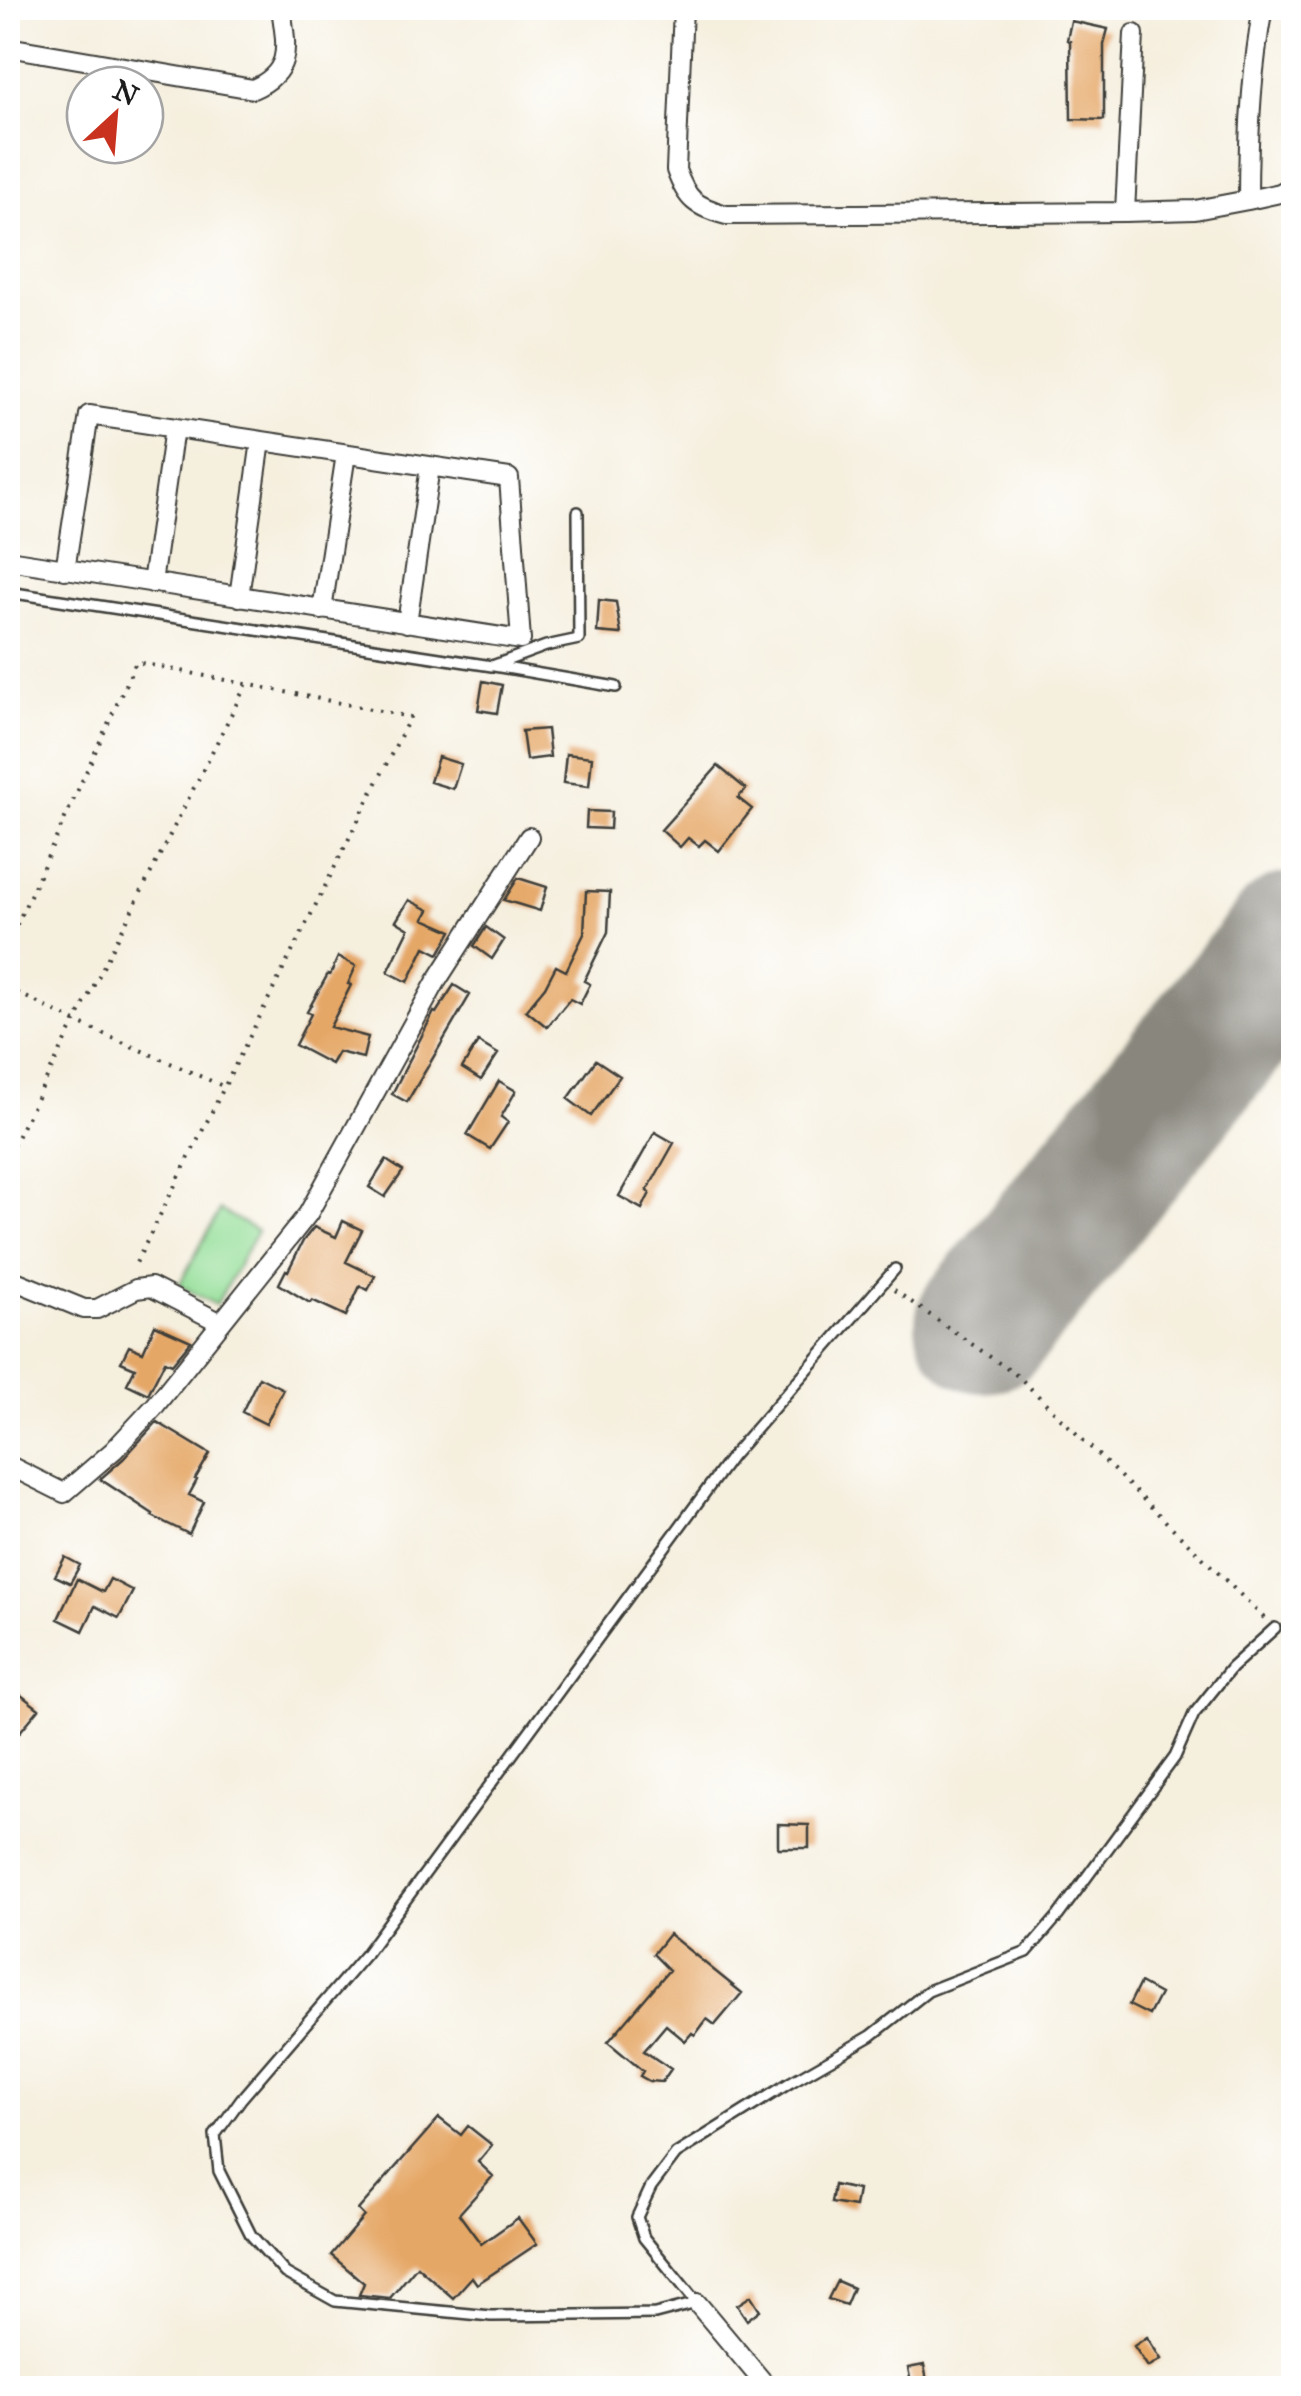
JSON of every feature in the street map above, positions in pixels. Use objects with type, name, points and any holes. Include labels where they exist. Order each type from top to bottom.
[{"type":"street","points":[[8,47],[252,89],[272,81],[287,52],[280,8]]},
{"type":"street","points":[[683,8],[676,170],[684,192],[700,207],[726,215],[1195,210],[1280,193],[1294,186]]},
{"type":"street","points":[[1248,200],[1252,88],[1264,8]]},
{"type":"street","points":[[1126,212],[1134,34]]},
{"type":"street","points":[[8,560],[65,570],[322,610],[522,640],[509,478],[89,415],[65,570]]},
{"type":"street","points":[[152,583],[174,428]]},
{"type":"street","points":[[239,597],[261,441]]},
{"type":"street","points":[[322,610],[346,454]]},
{"type":"street","points":[[408,623],[430,466]]},
{"type":"street","points":[[8,1465],[64,1493],[114,1450],[154,1407],[308,1214],[436,982],[529,837]]},
{"type":"street","points":[[8,1278],[84,1309],[97,1309],[136,1289],[150,1287],[221,1324]]},
{"type":"street","points":[[697,2303],[768,2388]]},
{"type":"lane","points":[[492,666],[546,646],[579,639],[578,512]]},
{"type":"lane","points":[[8,592],[616,687]]},
{"type":"lane","points":[[895,1270],[731,1457],[364,1955],[241,2098],[215,2135],[219,2171],[251,2235],[285,2273],[334,2302],[491,2316],[655,2314],[697,2303],[644,2238],[636,2217],[651,2187],[676,2154],[871,2036],[928,1991],[1028,1952],[1176,1757],[1194,1714],[1231,1668],[1275,1628]]},
{"type":"path","points":[[8,944],[136,662],[410,717],[121,1296]]},
{"type":"path","points":[[8,1155],[246,683]]},
{"type":"path","points":[[8,988],[74,1022],[225,1087]]},
{"type":"path","points":[[884,1282],[1019,1378],[1275,1628]]},
{"type":"green space","points":[[220,1210],[257,1231],[216,1305],[179,1285]]},
{"type":"building","points":[[1071,21],[1108,29],[1104,44],[1104,120],[1071,119],[1067,40]]},
{"type":"building","points":[[599,600],[616,602],[621,634],[597,632]]},
{"type":"building","points":[[483,681],[502,685],[497,713],[478,710]]},
{"type":"building","points":[[547,729],[550,757],[526,760],[522,731]]},
{"type":"building","points":[[566,754],[592,757],[589,786],[563,783]]},
{"type":"building","points":[[438,757],[461,764],[453,789],[430,782]]},
{"type":"building","points":[[718,766],[746,789],[738,798],[752,809],[719,851],[705,840],[699,846],[688,838],[680,847],[661,830]]},
{"type":"building","points":[[587,811],[611,812],[610,829],[586,828]]},
{"type":"building","points":[[518,878],[547,887],[540,911],[504,900]]},
{"type":"building","points":[[586,891],[610,892],[608,932],[584,981],[590,984],[580,1004],[570,999],[547,1027],[526,1010],[556,966],[566,971],[584,934]]},
{"type":"building","points":[[409,900],[429,910],[424,919],[452,931],[439,954],[425,947],[408,982],[388,972],[409,929],[396,921]]},
{"type":"building","points":[[486,927],[504,940],[492,959],[474,946]]},
{"type":"building","points":[[338,957],[356,966],[330,1027],[368,1037],[363,1058],[338,1052],[331,1064],[295,1045],[311,1014],[307,1012]]},
{"type":"building","points":[[454,985],[470,995],[407,1102],[392,1094],[434,1012]]},
{"type":"building","points":[[478,1042],[498,1054],[481,1080],[462,1068]]},
{"type":"building","points":[[596,1060],[620,1076],[591,1116],[568,1099]]},
{"type":"building","points":[[499,1081],[516,1091],[501,1117],[508,1122],[490,1149],[467,1135]]},
{"type":"building","points":[[655,1132],[674,1143],[647,1191],[650,1193],[642,1209],[619,1196]]},
{"type":"building","points":[[386,1160],[403,1171],[385,1197],[369,1187]]},
{"type":"building","points":[[343,1221],[362,1230],[346,1262],[375,1276],[368,1290],[360,1286],[346,1316],[312,1300],[310,1303],[279,1284],[314,1227],[336,1237]]},
{"type":"building","points":[[155,1325],[191,1341],[172,1364],[165,1361],[148,1394],[127,1384],[135,1368],[121,1362],[129,1346],[143,1352]]},
{"type":"building","points":[[259,1377],[283,1389],[266,1424],[242,1412]]},
{"type":"building","points":[[157,1422],[210,1454],[189,1495],[204,1502],[189,1534],[152,1516],[100,1479]]},
{"type":"building","points":[[65,1557],[80,1565],[70,1583],[55,1576]]},
{"type":"building","points":[[77,1579],[103,1592],[110,1579],[133,1591],[119,1618],[95,1606],[83,1631],[58,1619]]},
{"type":"building","points":[[8,1685],[39,1709],[8,1746]]},
{"type":"building","points":[[778,1824],[809,1825],[809,1848],[778,1848]]},
{"type":"building","points":[[669,1934],[742,1993],[715,2025],[707,2019],[685,2041],[666,2025],[644,2051],[671,2069],[662,2082],[649,2081],[640,2076],[643,2071],[608,2042],[669,1970],[653,1954]]},
{"type":"building","points":[[1140,1983],[1160,1994],[1149,2015],[1129,2005]]},
{"type":"building","points":[[439,2118],[461,2135],[468,2126],[492,2145],[478,2162],[493,2176],[459,2214],[481,2244],[518,2218],[537,2244],[477,2284],[472,2277],[453,2298],[417,2266],[390,2298],[359,2295],[364,2283],[331,2255],[364,2216],[358,2210]]},
{"type":"building","points":[[834,2185],[858,2190],[855,2207],[831,2203]]},
{"type":"building","points":[[837,2281],[853,2288],[846,2305],[828,2299]]},
{"type":"building","points":[[751,2296],[760,2310],[747,2320],[737,2305]]},
{"type":"building","points":[[1147,2337],[1161,2359],[1148,2367],[1134,2346]]},
{"type":"building","points":[[924,2365],[928,2386],[912,2388],[908,2368]]},
{"type":"runway","points":[[984,1324],[1294,941]]}]
